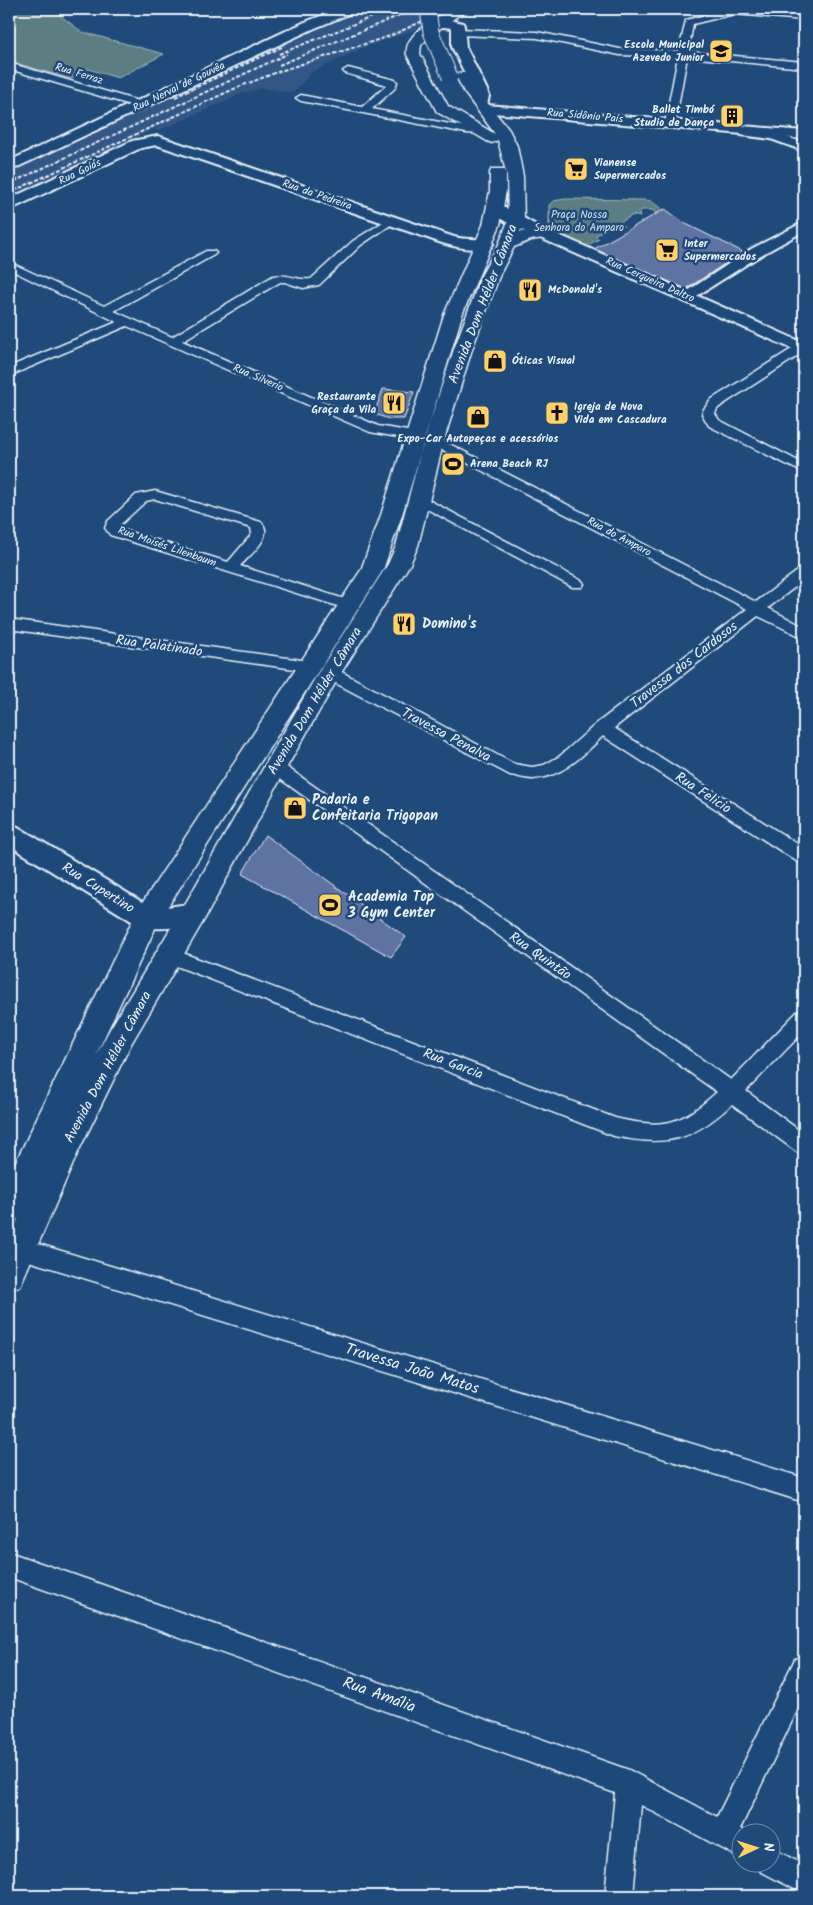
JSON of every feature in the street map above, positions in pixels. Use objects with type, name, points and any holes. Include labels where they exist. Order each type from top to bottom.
[{"type":"main road","name":"Rua Nerval de Gouvêa","points":[[9,167],[310,24],[350,9]]},
{"type":"main road","points":[[428,9],[434,40],[457,77]]},
{"type":"main road","points":[[460,9],[439,16],[418,38],[413,50],[416,62],[445,112],[487,135]]},
{"type":"main road","points":[[439,16],[457,77]]},
{"type":"main road","points":[[439,16],[457,25],[459,28],[458,32]]},
{"type":"main road","name":"Avenida Dom Hélder Câmara","points":[[458,32],[460,47],[482,96],[483,107]]},
{"type":"main road","name":"Avenida Dom Hélder Câmara","points":[[9,1275],[19,1248],[64,1149],[120,1037],[194,914],[275,767],[349,605],[372,570],[491,274],[507,244],[516,221],[515,176],[509,146],[501,130],[457,77]]},
{"type":"main road","name":"Avenida Dom Hélder Câmara","points":[[9,1208],[147,918],[320,670],[399,564],[407,546],[419,499],[424,438],[457,306],[495,220],[497,208],[499,183],[487,135],[488,127],[457,77]]},
{"type":"main road","name":"Rua Sidônio Pais","points":[[483,107],[804,134]]},
{"type":"main road","name":"Rua Goiás","points":[[9,205],[137,144],[152,140]]},
{"type":"main road","name":"Rua da Pedreira","points":[[152,140],[164,141],[457,243],[484,244]]},
{"type":"main road","name":"Rua Cerqueira Daltro","points":[[497,208],[516,221],[542,233],[803,349]]},
{"type":"main road","points":[[507,244],[527,235],[542,233]]},
{"type":"main road","name":"Rua Cupertino","points":[[9,833],[147,918],[164,919],[194,914]]},
{"type":"street","points":[[704,9],[774,12],[804,17]]},
{"type":"street","points":[[670,123],[689,22],[741,10]]},
{"type":"street","points":[[458,32],[520,34],[620,52],[684,54],[804,65]]},
{"type":"street","name":"Rua Ferraz","points":[[9,66],[141,105]]},
{"type":"street","points":[[348,71],[392,82],[392,86],[364,110]]},
{"type":"street","points":[[300,98],[487,135]]},
{"type":"street","points":[[431,123],[445,112]]},
{"type":"street","points":[[733,129],[766,134],[804,147]]},
{"type":"street","points":[[172,342],[277,279],[286,278],[303,284],[316,282],[357,243],[390,220]]},
{"type":"street","points":[[687,296],[756,252],[803,228]]},
{"type":"street","points":[[103,312],[210,253]]},
{"type":"street","name":"Rua Silverio","points":[[11,268],[103,312],[375,429],[424,438]]},
{"type":"street","points":[[9,372],[127,322]]},
{"type":"street","points":[[803,349],[717,402],[710,408],[708,413],[710,420],[714,423],[804,469]]},
{"type":"street","name":"Rua do Amparo","points":[[424,438],[804,633]]},
{"type":"street","name":"Rua Moisés Lilenbaum","points":[[230,569],[259,535],[259,528],[256,525],[155,495],[141,498],[113,524],[112,528],[115,532],[230,569],[349,605]]},
{"type":"street","points":[[419,499],[577,584]]},
{"type":"street","name":"Travessa dos Cardosos","points":[[566,760],[602,728],[804,573]]},
{"type":"street","name":"Rua Palatinado","points":[[9,624],[320,670]]},
{"type":"street","name":"Travessa Penalva","points":[[320,670],[510,769],[532,773],[548,770],[566,760]]},
{"type":"street","name":"Rua Felicio","points":[[602,728],[804,857]]},
{"type":"street","name":"Rua Quintão","points":[[275,767],[732,1092],[804,1146]]},
{"type":"street","name":"Rua Garcia","points":[[168,955],[614,1127],[641,1133],[671,1132],[688,1127],[732,1092],[804,1018]]},
{"type":"street","name":"Travessa João Matos","points":[[19,1248],[804,1490]]},
{"type":"street","name":"Rua Amália","points":[[9,1564],[629,1784],[730,1838]]},
{"type":"street","points":[[739,1822],[804,1668]]},
{"type":"street","points":[[619,1896],[629,1784]]},
{"type":"street","points":[[780,1867],[804,1880]]},
{"type":"shaded area","points":[[361,9],[453,9],[417,29],[360,49],[312,72],[293,93],[263,88],[244,93],[159,131],[154,129],[9,200],[9,172],[320,26],[358,14],[353,12]]},
{"type":"green space","points":[[9,9],[56,9],[57,13],[82,32],[164,54],[118,78],[88,69],[71,79],[9,61]]},
{"type":"green space","name":"Praça Nossa Senhora do Amparo","points":[[565,199],[643,200],[651,201],[663,210],[654,215],[653,210],[642,210],[639,212],[640,217],[633,215],[619,223],[624,226],[619,228],[612,226],[595,236],[599,239],[584,247],[553,233],[549,228],[549,205],[553,201]]},
{"type":"building","name":"Inter Supermercados","points":[[665,209],[686,224],[743,252],[686,289],[594,249]]},
{"type":"building","name":"Restaurante Graça da Vila","points":[[383,389],[414,392],[404,419],[389,419],[374,414]]},
{"type":"building","name":"Academia Top 3 Gym Center","points":[[265,835],[406,937],[391,957],[242,874]]},
{"type":"railway","points":[[279,54],[392,9]]},
{"type":"railway","points":[[279,65],[415,9]]},
{"type":"railway","points":[[9,193],[236,88],[280,71],[390,36],[449,9]]},
{"type":"railway","points":[[175,97],[284,46]]},
{"type":"railway","points":[[9,184],[287,54]]},
{"type":"place","name":"Escola Municipal Azevedo Junior","points":[[721,51]]},
{"type":"place","name":"Ballet Timbó Studio de Dança","points":[[732,116]]},
{"type":"place","name":"Vianense Supermercados","points":[[576,169]]},
{"type":"place","name":"Inter Supermercados","points":[[667,250]]},
{"type":"place","name":"McDonald's","points":[[530,290]]},
{"type":"place","name":"Óticas Visual","points":[[495,361]]},
{"type":"place","name":"Restaurante Graça da Vila","points":[[394,403]]},
{"type":"place","name":"Igreja de Nova Vida em Cascadura","points":[[557,413]]},
{"type":"place","name":"Expo-Car Autopeças e acessórios","points":[[478,417]]},
{"type":"place","name":"Arena Beach RJ","points":[[453,464]]},
{"type":"place","name":"Domino's","points":[[404,624]]},
{"type":"place","name":"Padaria e Confeitaria Trigopan","points":[[295,808]]},
{"type":"place","name":"Academia Top 3 Gym Center","points":[[330,905]]}]
